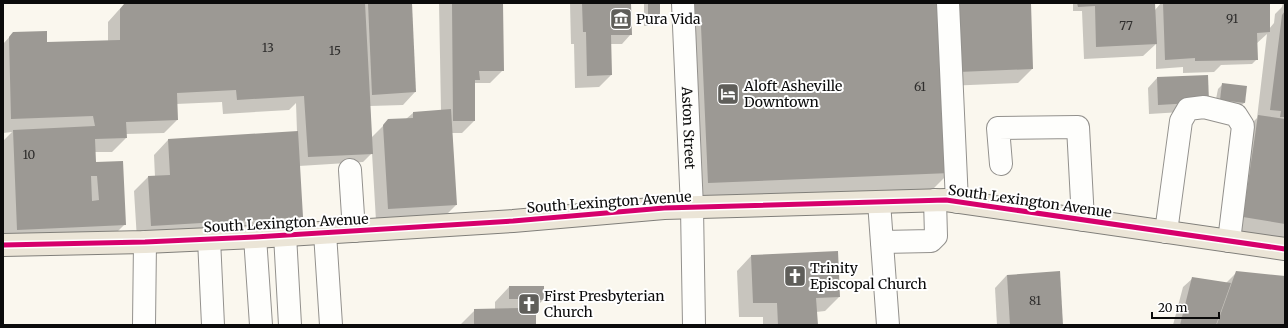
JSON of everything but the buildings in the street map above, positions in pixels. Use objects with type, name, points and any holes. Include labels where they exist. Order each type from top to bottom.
[{"type":"main road","name":"South Lexington Avenue","points":[[3,245],[145,242],[256,237],[513,221],[664,208],[946,200],[1285,250]]},
{"type":"street","name":"Aston Street","points":[[683,3],[692,208],[694,325]]},
{"type":"street","points":[[948,3],[957,202]]},
{"type":"street","points":[[1166,232],[1181,121],[1188,109],[1204,107],[1236,115],[1243,126],[1229,241]]},
{"type":"street","points":[[1001,164],[998,128],[1078,127],[1083,220]]},
{"type":"street","points":[[350,170],[354,231]]},
{"type":"street","points":[[882,242],[931,241],[936,236],[935,200]]},
{"type":"street","points":[[879,202],[888,325]]},
{"type":"street","points":[[326,233],[331,325]]},
{"type":"street","points":[[285,235],[290,325]]},
{"type":"street","points":[[256,237],[261,325]]},
{"type":"street","points":[[209,239],[213,325]]},
{"type":"street","points":[[144,325],[145,242]]},
{"type":"cycle path","points":[[3,245],[145,242],[255,237],[513,221],[664,208],[946,200],[1285,249]]},
{"type":"place","name":"Pura Vida","points":[[621,19]]},
{"type":"place","name":"Aloft Asheville Downtown","points":[[728,94]]},
{"type":"place","name":"Trinity Episcopal Church","points":[[795,276]]},
{"type":"place","name":"First Presbyterian Church","points":[[529,304]]}]
